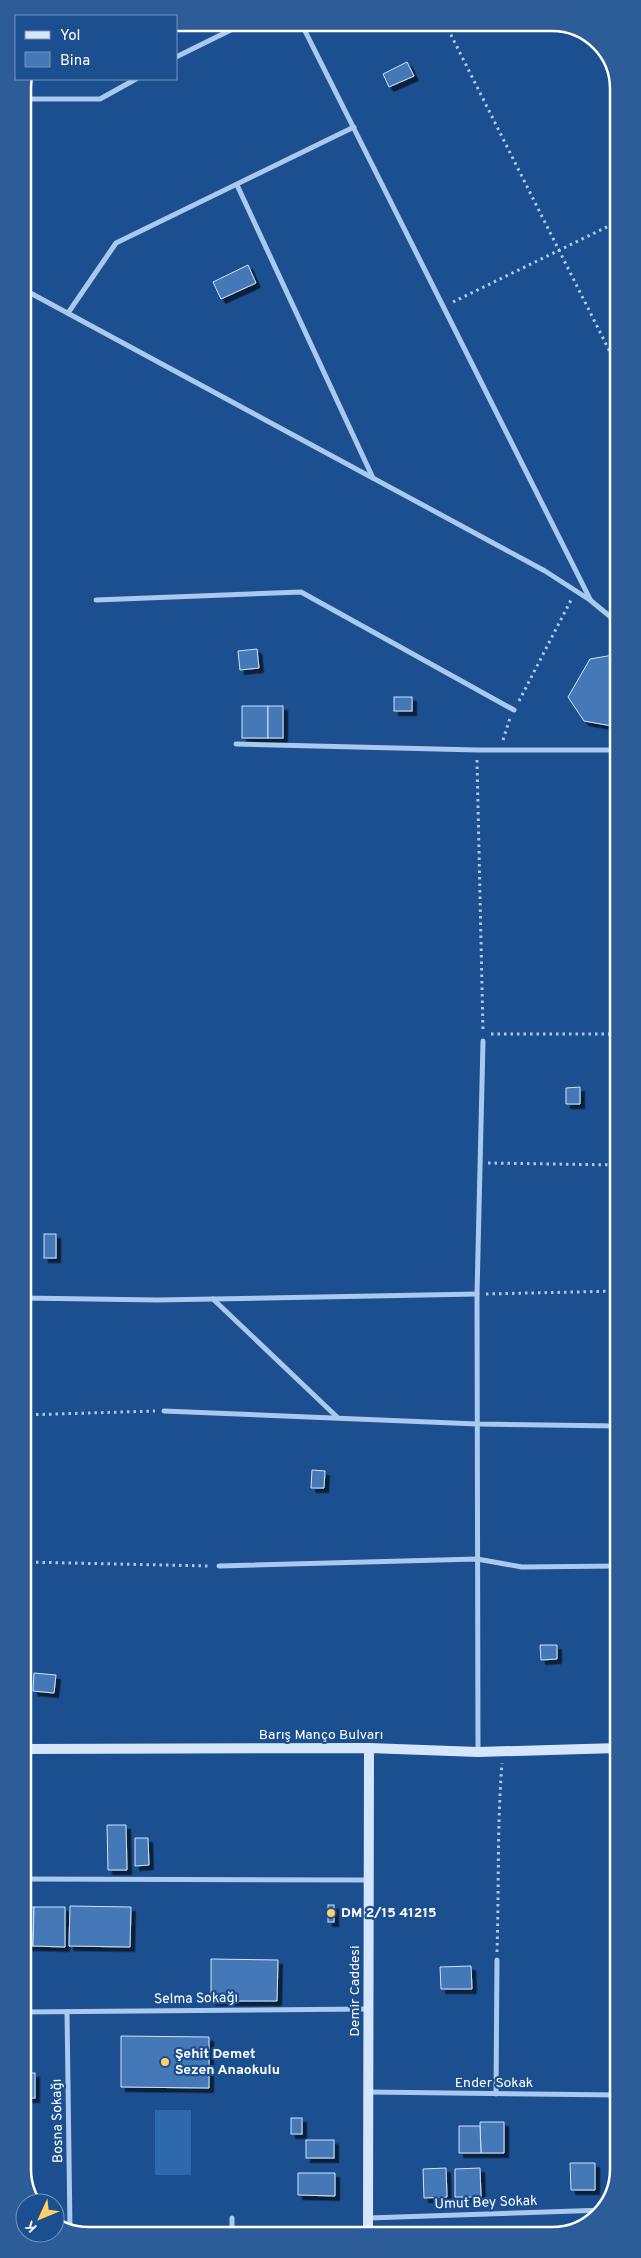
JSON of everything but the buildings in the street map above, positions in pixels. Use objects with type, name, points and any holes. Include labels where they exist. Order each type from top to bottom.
[{"type":"street","points":[[178,56],[229,31]]},
{"type":"street","points":[[305,31],[590,600]]},
{"type":"street","points":[[31,99],[100,99],[134,80]]},
{"type":"street","points":[[68,314],[116,243],[354,128]]},
{"type":"street","points":[[237,184],[373,478]]},
{"type":"street","points":[[31,293],[545,571],[590,600],[610,616]]},
{"type":"street","points":[[96,600],[301,592],[514,710]]},
{"type":"street","points":[[236,744],[477,750],[610,750]]},
{"type":"street","points":[[478,1752],[477,1294],[483,1041]]},
{"type":"street","points":[[31,1298],[212,1299],[477,1294]]},
{"type":"street","points":[[212,1299],[337,1418]]},
{"type":"street","points":[[164,1411],[477,1424],[610,1426]]},
{"type":"street","points":[[219,1566],[478,1559],[522,1567],[610,1566]]},
{"type":"street","name":"Barış Manço Bulvarı","points":[[31,1749],[369,1748],[478,1752],[610,1748]]},
{"type":"street","name":"Demir Caddesi","points":[[368,2227],[369,1748]]},
{"type":"street","points":[[31,1879],[369,1880]]},
{"type":"street","points":[[496,2094],[497,1960]]},
{"type":"street","name":"Selma Sokağı","points":[[31,2012],[368,2009]]},
{"type":"street","name":"Bosna Sokağı","points":[[68,2012],[70,2223]]},
{"type":"street","name":"Ender Sokak","points":[[369,2092],[610,2095]]},
{"type":"street","name":"Umut Bey Sokak","points":[[368,2218],[592,2210]]},
{"type":"street","points":[[232,2218],[232,2227]]},
{"type":"path","points":[[449,31],[610,352]]},
{"type":"path","points":[[443,306],[610,225]]},
{"type":"path","points":[[501,750],[506,724],[575,590]]},
{"type":"path","points":[[477,750],[484,1034],[610,1034]]},
{"type":"path","points":[[480,1163],[610,1165]]},
{"type":"path","points":[[477,1294],[610,1291]]},
{"type":"path","points":[[31,1415],[164,1411]]},
{"type":"path","points":[[31,1562],[219,1566]]},
{"type":"path","points":[[497,1960],[500,1846],[498,1814],[502,1750]]},
{"type":"shaded area","points":[[155,2110],[191,2110],[191,2175],[155,2175]]},
{"type":"place","name":"DM 2/15 41215","points":[[331,1913]]},
{"type":"place","name":"Şehit Demet Sezen Anaokulu","points":[[165,2062]]}]
